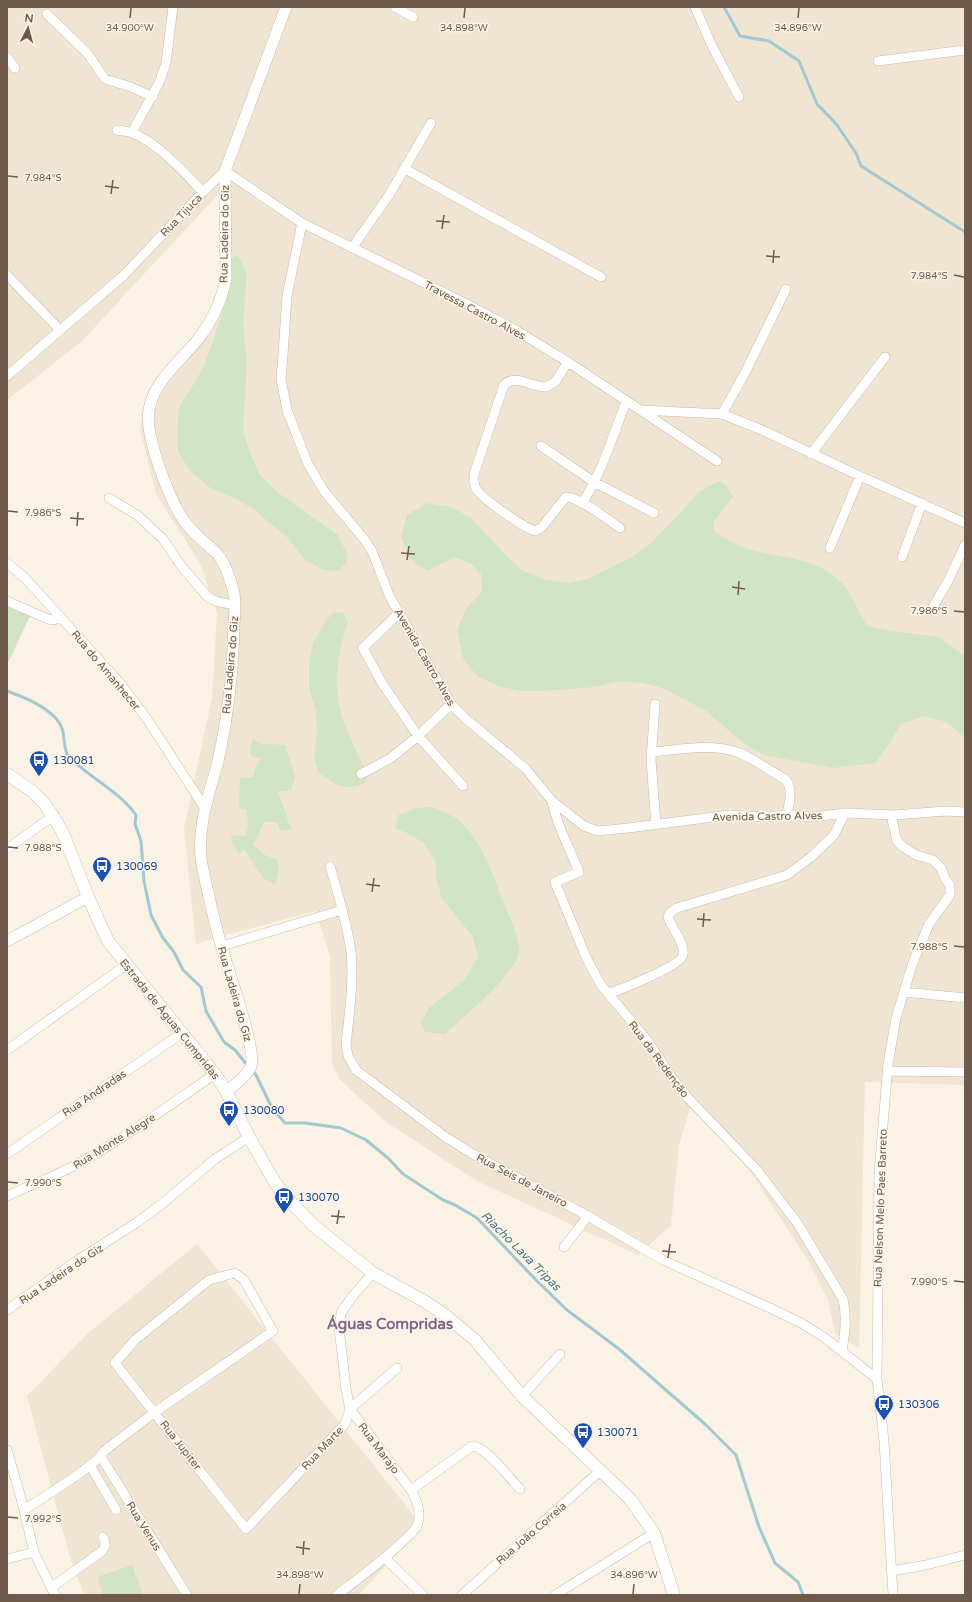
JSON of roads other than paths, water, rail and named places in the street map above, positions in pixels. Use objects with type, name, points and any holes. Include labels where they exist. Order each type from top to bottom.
[{"type":"main road","name":"Estrada de Águas Cumpridas","points":[[7,774],[32,791],[44,803],[53,816],[72,854],[88,897],[108,941],[215,1074],[226,1091],[249,1137],[274,1180],[287,1198],[314,1226],[373,1273],[424,1301],[459,1326],[474,1340],[522,1396],[630,1499],[654,1533],[674,1595]]},
{"type":"street","points":[[132,132],[159,84],[166,63],[174,7]]},
{"type":"street","name":"Rua Tijuca","points":[[7,376],[124,274],[225,171],[286,7]]},
{"type":"street","points":[[395,7],[413,17]]},
{"type":"street","points":[[696,7],[713,48],[739,97]]},
{"type":"street","points":[[47,14],[88,54],[105,79],[131,87],[152,97]]},
{"type":"street","points":[[878,62],[965,50]]},
{"type":"street","points":[[7,57],[15,68]]},
{"type":"street","points":[[352,248],[375,216],[405,169],[431,123]]},
{"type":"street","points":[[117,130],[132,132],[162,152],[203,192]]},
{"type":"street","points":[[405,169],[601,277]]},
{"type":"street","name":"Travessa Castro Alves","points":[[225,171],[302,222],[514,329],[568,362],[626,402],[717,461]]},
{"type":"street","name":"Rua Ladeira do Giz","points":[[225,171],[226,278],[224,287],[214,312],[198,339],[165,378],[154,394],[149,408],[148,424],[155,454],[178,512],[190,528],[218,555],[233,588],[235,605],[234,646],[225,720],[218,759],[205,808],[201,830],[202,862],[218,937],[222,946],[253,1057],[251,1066],[244,1076],[226,1091]]},
{"type":"street","name":"Avenida Castro Alves","points":[[302,222],[287,296],[281,379],[287,410],[308,464],[324,491],[364,539],[372,551],[389,595],[451,704],[464,718],[526,769],[552,801],[584,826],[598,830],[628,828],[729,815],[766,817],[787,815],[813,817],[845,813],[891,815],[946,811],[965,812]]},
{"type":"street","points":[[7,275],[60,330]]},
{"type":"street","points":[[722,414],[745,372],[786,289]]},
{"type":"street","points":[[812,454],[885,357]]},
{"type":"street","points":[[568,362],[555,382],[546,387],[516,380],[510,380],[504,385],[474,474],[474,485],[480,493],[524,526],[535,531],[541,528],[564,498],[571,497],[620,528]]},
{"type":"street","points":[[582,503],[594,482],[626,402]]},
{"type":"street","points":[[639,410],[722,414],[762,430],[860,476],[965,522]]},
{"type":"street","points":[[541,446],[594,482],[654,513]]},
{"type":"street","points":[[830,548],[860,476]]},
{"type":"street","points":[[109,498],[137,515],[163,539],[182,567],[211,600],[235,605]]},
{"type":"street","points":[[902,557],[922,503]]},
{"type":"street","points":[[933,607],[948,581],[965,545]]},
{"type":"street","name":"Rua do Amanhecer","points":[[7,563],[25,578],[120,683],[205,808]]},
{"type":"street","points":[[7,601],[48,619],[54,620],[60,616]]},
{"type":"street","points":[[399,613],[363,648],[382,683],[418,736],[463,786]]},
{"type":"street","points":[[361,774],[391,758],[418,736],[451,704]]},
{"type":"street","points":[[655,704],[651,752],[652,787],[656,824]]},
{"type":"street","points":[[651,752],[706,748],[727,749],[738,753],[785,779],[789,783],[790,796],[787,815]]},
{"type":"street","name":"Rua da Redenção","points":[[552,801],[561,833],[579,872],[555,882],[586,957],[601,985],[647,1040],[673,1079],[688,1098],[757,1170],[798,1224],[843,1299],[846,1311],[846,1326],[842,1351]]},
{"type":"street","points":[[609,994],[670,968],[679,961],[682,955],[682,949],[668,917],[677,908],[787,875],[811,857],[834,835],[845,813]]},
{"type":"street","name":"Rua Nelson Melo Paes Barreto","points":[[891,815],[897,841],[916,856],[933,860],[941,868],[951,890],[950,895],[929,924],[912,965],[896,1018],[888,1072],[879,1174],[877,1380],[884,1441],[893,1595]]},
{"type":"street","points":[[7,849],[53,816]]},
{"type":"street","name":"Rua Seis de Janeiro","points":[[330,866],[342,910],[351,952],[352,974],[346,1045],[348,1056],[356,1070],[444,1136],[471,1153],[588,1216],[664,1260],[803,1324],[842,1351],[877,1380]]},
{"type":"street","points":[[7,941],[88,897]]},
{"type":"street","points":[[222,946],[342,910]]},
{"type":"street","points":[[7,1050],[126,965]]},
{"type":"street","points":[[904,992],[965,998]]},
{"type":"street","name":"Rua Andradas","points":[[7,1154],[182,1032]]},
{"type":"street","points":[[888,1072],[965,1072]]},
{"type":"street","name":"Rua Monte Alegre","points":[[7,1196],[90,1158],[215,1074]]},
{"type":"street","name":"Rua Ladeira do Giz","points":[[7,1310],[69,1266],[136,1224],[215,1159],[249,1137]]},
{"type":"street","points":[[564,1247],[588,1216]]},
{"type":"street","name":"Rua Jupiter","points":[[155,1412],[273,1331],[244,1280],[235,1273],[209,1280],[136,1339],[115,1363],[246,1529]]},
{"type":"street","name":"Rua Marajo","points":[[337,1595],[385,1558],[412,1533],[417,1526],[419,1518],[419,1510],[411,1490],[350,1409],[346,1389],[338,1328],[341,1313],[351,1298],[373,1273]]},
{"type":"street","points":[[522,1396],[560,1354]]},
{"type":"street","name":"Rua Marte","points":[[246,1529],[345,1424],[350,1409],[397,1368]]},
{"type":"street","points":[[24,1510],[90,1466],[101,1457],[104,1451],[155,1412]]},
{"type":"street","points":[[411,1490],[472,1446],[476,1446],[487,1454],[520,1489]]},
{"type":"street","points":[[7,1451],[34,1552],[53,1591],[105,1548],[103,1537]]},
{"type":"street","name":"Rua Venus","points":[[101,1457],[187,1595]]},
{"type":"street","points":[[90,1466],[116,1510]]},
{"type":"street","name":"Rua João Correia","points":[[462,1595],[600,1471]]},
{"type":"street","points":[[555,1595],[654,1533]]},
{"type":"street","points":[[7,1559],[34,1552]]},
{"type":"street","points":[[891,1571],[926,1565],[965,1555]]},
{"type":"street","points":[[385,1558],[422,1595]]},
{"type":"waterway","points":[[724,7],[740,36],[769,41],[799,61],[817,104],[837,125],[856,153],[861,166],[965,232]]},
{"type":"waterway","name":"Riacho Lava Tripas","points":[[7,691],[38,705],[53,715],[62,728],[65,747],[69,757],[77,765],[113,792],[129,806],[136,815],[135,824],[141,841],[144,881],[151,915],[163,938],[174,952],[183,970],[201,987],[206,1011],[224,1042],[235,1050],[248,1066]]},
{"type":"waterway","name":"Riacho Lava Tripas","points":[[252,1070],[256,1075],[272,1108],[285,1123],[305,1123],[341,1128],[366,1140],[388,1158],[403,1174],[443,1200],[477,1218],[567,1310],[619,1349],[706,1425],[736,1455],[759,1527],[775,1563],[798,1582],[803,1595]]},
{"type":"place","name":"130081","points":[[39,777]]},
{"type":"place","name":"130069","points":[[102,883]]},
{"type":"place","name":"130080","points":[[229,1127]]},
{"type":"place","name":"130070","points":[[284,1214]]},
{"type":"place","name":"130306","points":[[884,1421]]},
{"type":"place","name":"130071","points":[[583,1449]]},
{"type":"district","name":"Águas Compridas","points":[[390,1324]]}]
